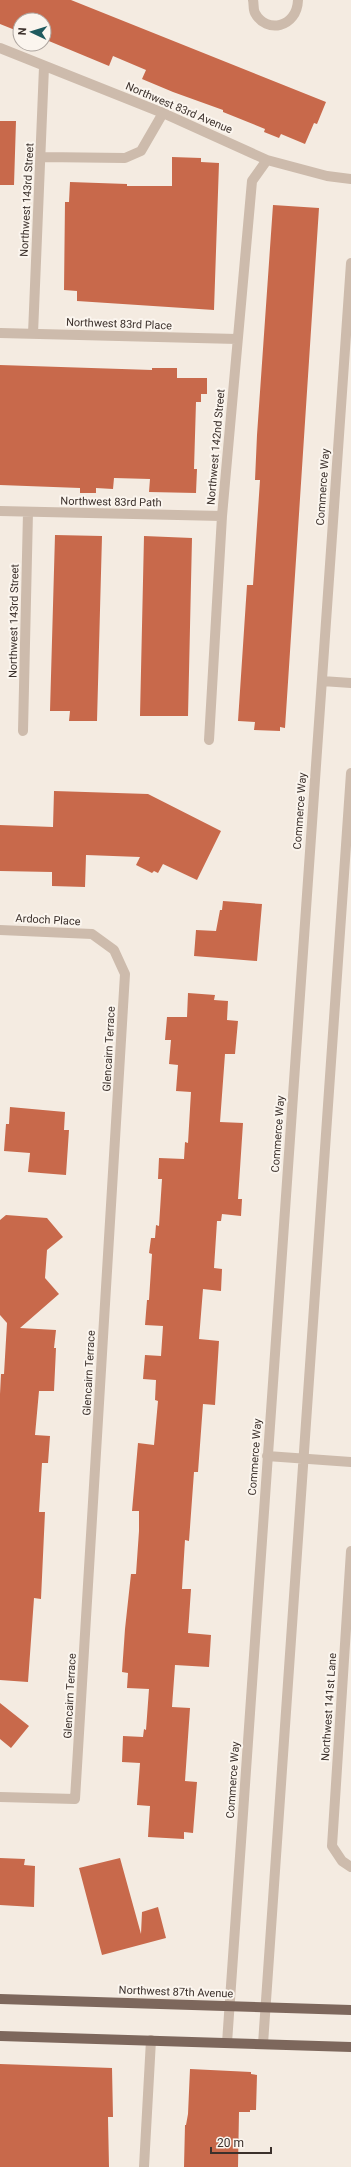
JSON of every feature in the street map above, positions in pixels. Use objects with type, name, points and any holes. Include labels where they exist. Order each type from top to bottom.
[{"type":"main road","name":"Northwest 87th Avenue","points":[[0,1999],[351,2010]]},
{"type":"main road","points":[[0,2036],[351,2047]]},
{"type":"street","points":[[253,0],[255,12],[263,22],[274,25],[287,24],[294,18],[298,8],[298,0]]},
{"type":"street","name":"Northwest 83rd Avenue","points":[[0,48],[44,67],[163,113],[267,160],[327,176],[351,179]]},
{"type":"street","name":"Northwest 143rd Street","points":[[33,334],[42,157],[44,67]]},
{"type":"street","points":[[42,157],[125,158],[141,151],[163,113]]},
{"type":"street","name":"Northwest 142nd Street","points":[[209,740],[222,516],[252,181],[267,160]]},
{"type":"street","name":"Commerce Way","points":[[227,2043],[351,264]]},
{"type":"street","name":"Northwest 83rd Place","points":[[0,333],[237,339]]},
{"type":"street","name":"Northwest 83rd Path","points":[[0,511],[222,516]]},
{"type":"street","name":"Northwest 143rd Street","points":[[23,731],[28,512]]},
{"type":"street","points":[[322,681],[351,683]]},
{"type":"street","points":[[262,2044],[351,774]]},
{"type":"street","name":"Ardoch Place","points":[[0,930],[92,934],[114,950]]},
{"type":"street","name":"Glencairn Terrace","points":[[0,1797],[75,1799],[125,974],[114,950]]},
{"type":"street","points":[[267,1456],[351,1462]]},
{"type":"street","name":"Northwest 141st Lane","points":[[351,1551],[332,1846],[342,1861],[351,1867]]},
{"type":"street","points":[[144,2167],[151,2040]]},
{"type":"building","points":[[0,0],[71,0],[326,102],[317,124],[314,123],[305,144],[281,134],[279,138],[264,132],[265,129],[223,112],[223,110],[142,79],[146,70],[113,56],[109,66],[52,42],[52,12],[12,12],[12,29],[0,24]]},
{"type":"building","points":[[0,121],[16,121],[14,185],[0,185]]},
{"type":"building","points":[[172,157],[201,158],[201,162],[219,163],[214,310],[77,301],[77,291],[64,290],[65,202],[69,202],[70,182],[127,184],[127,186],[172,186]]},
{"type":"building","points":[[273,205],[319,208],[285,728],[280,727],[280,731],[254,730],[255,722],[238,721],[247,585],[253,585],[260,480],[255,480],[257,435]]},
{"type":"building","points":[[0,365],[152,370],[152,368],[177,368],[177,378],[207,378],[207,394],[201,394],[201,402],[196,402],[194,469],[197,469],[196,493],[149,492],[150,479],[114,478],[113,489],[96,488],[96,493],[80,493],[80,488],[0,485]]},
{"type":"building","points":[[55,535],[102,536],[97,721],[69,721],[70,711],[50,711]]},
{"type":"building","points":[[144,536],[192,538],[188,716],[140,716]]},
{"type":"building","points":[[54,791],[148,794],[221,831],[197,880],[163,864],[158,873],[154,871],[152,873],[136,865],[140,857],[86,855],[85,887],[52,886],[52,872],[0,871],[0,825],[53,827]]},
{"type":"building","points":[[223,901],[262,904],[257,961],[194,956],[196,930],[216,931]]},
{"type":"building","points":[[188,993],[215,995],[214,1000],[228,1001],[227,1020],[238,1021],[235,1054],[225,1054],[220,1122],[243,1123],[238,1199],[242,1199],[241,1216],[222,1214],[221,1221],[217,1221],[214,1268],[222,1269],[221,1291],[203,1289],[199,1339],[219,1341],[215,1405],[203,1404],[198,1472],[194,1472],[189,1541],[185,1540],[182,1589],[191,1589],[188,1633],[211,1635],[209,1667],[175,1665],[172,1707],[190,1708],[185,1781],[197,1782],[193,1833],[184,1832],[184,1839],[148,1837],[150,1806],[137,1805],[140,1763],[122,1762],[123,1736],[143,1737],[144,1729],[146,1730],[149,1689],[127,1688],[128,1673],[122,1672],[131,1574],[136,1574],[139,1511],[132,1511],[138,1443],[154,1445],[158,1401],[155,1400],[156,1380],[143,1379],[145,1355],[161,1356],[163,1326],[145,1325],[147,1300],[149,1300],[152,1254],[149,1253],[151,1238],[155,1238],[156,1225],[159,1226],[162,1179],[158,1179],[159,1158],[184,1159],[185,1142],[188,1143],[191,1092],[176,1091],[178,1065],[169,1064],[171,1040],[165,1040],[167,1017],[187,1017]]},
{"type":"building","points":[[10,1107],[65,1112],[64,1130],[69,1130],[66,1175],[28,1172],[30,1153],[4,1151],[6,1124],[9,1124]]},
{"type":"building","points":[[6,1215],[47,1218],[63,1237],[47,1250],[45,1278],[59,1294],[20,1328],[56,1330],[54,1348],[56,1348],[54,1391],[39,1391],[35,1435],[50,1436],[48,1463],[42,1463],[39,1512],[45,1512],[41,1599],[34,1598],[28,1682],[0,1680],[0,1394],[1,1374],[4,1374],[7,1323],[0,1315],[0,1220]]},
{"type":"building","points":[[0,1703],[29,1726],[11,1748],[0,1739]]},
{"type":"building","points":[[0,1858],[25,1859],[24,1865],[35,1866],[34,1907],[0,1905]]},
{"type":"building","points":[[120,1858],[141,1934],[142,1912],[158,1907],[166,1938],[102,1955],[79,1868]]},
{"type":"building","points":[[0,2064],[112,2068],[113,2117],[108,2117],[109,2167],[0,2167]]},
{"type":"building","points":[[190,2069],[251,2072],[251,2074],[257,2075],[256,2110],[250,2110],[250,2112],[239,2112],[238,2167],[184,2167],[185,2125],[188,2114]]}]
